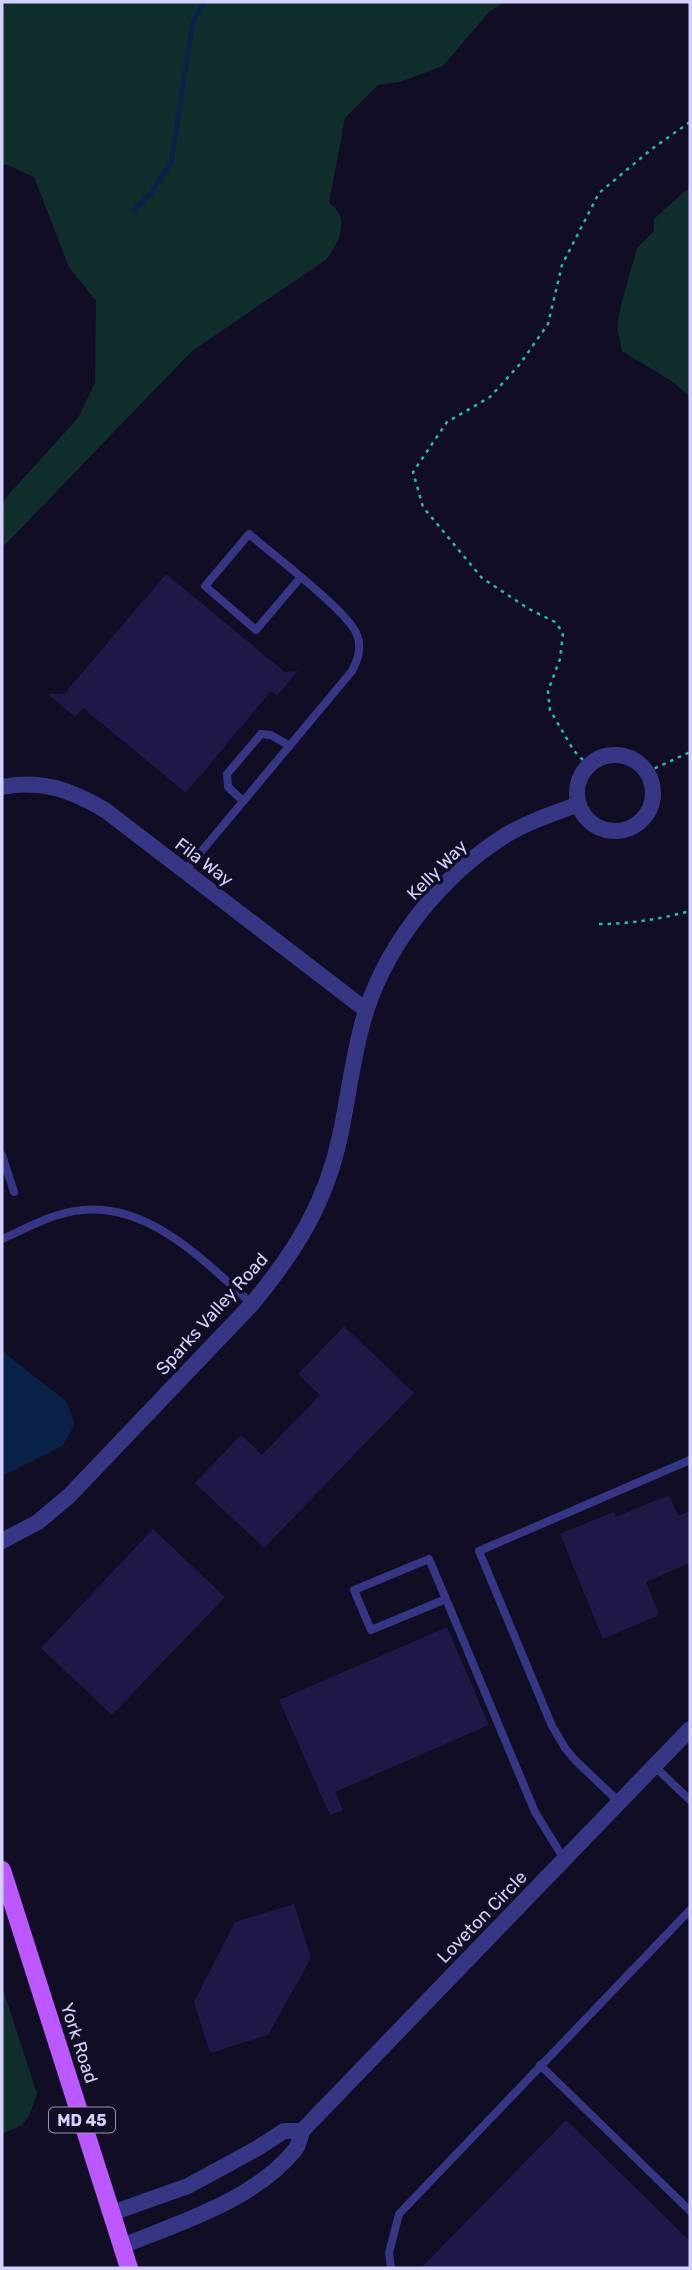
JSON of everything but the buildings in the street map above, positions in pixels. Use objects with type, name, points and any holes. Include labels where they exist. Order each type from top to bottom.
[{"type":"main road","name":"York Road","points":[[2,1870],[129,2268]]},
{"type":"street","points":[[617,755],[639,763],[648,772],[654,796],[643,820],[619,831],[594,825],[585,816],[577,792],[579,780],[589,766],[605,756],[617,755]]},
{"type":"street","name":"Fila Way","points":[[2,787],[37,783],[72,793],[105,810],[366,1010]]},
{"type":"street","name":"Kelly Way","points":[[366,1010],[399,943],[420,913],[448,883],[480,853],[506,835],[539,818],[579,804]]},
{"type":"street","name":"Sparks Valley Road","points":[[2,1541],[38,1522],[69,1496],[252,1304],[278,1273],[316,1210],[340,1138],[366,1010]]},
{"type":"street","name":"Loveton Circle","points":[[122,2245],[200,2214],[248,2189],[273,2171],[296,2149],[302,2131],[690,1730]]},
{"type":"street","points":[[112,2213],[188,2186],[284,2131],[302,2131]]},
{"type":"lane","points":[[185,872],[352,671],[358,658],[359,646],[357,633],[350,621],[249,534],[205,586],[256,630],[300,578]]},
{"type":"lane","points":[[243,801],[228,788],[227,774],[261,734],[271,735],[290,746]]},
{"type":"lane","points":[[2,1155],[14,1192]]},
{"type":"lane","points":[[2,1239],[50,1218],[80,1210],[106,1209],[134,1216],[197,1256],[252,1304]]},
{"type":"lane","points":[[619,1802],[565,1748],[552,1726],[479,1551],[690,1460]]},
{"type":"lane","points":[[446,1599],[371,1630],[354,1590],[429,1559],[446,1599],[535,1812],[564,1859]]},
{"type":"lane","points":[[654,1766],[690,1800]]},
{"type":"lane","points":[[391,2268],[389,2253],[399,2214],[690,1910]]},
{"type":"lane","points":[[540,2065],[690,2211]]},
{"type":"path","points":[[589,766],[574,751],[550,710],[548,691],[560,659],[563,633],[555,622],[528,610],[482,578],[423,507],[413,472],[447,422],[490,397],[520,364],[548,324],[562,265],[599,193],[653,148],[690,122]]},
{"type":"path","points":[[648,772],[690,752]]},
{"type":"path","points":[[599,924],[659,920],[690,911]]},
{"type":"green space","points":[[2,2],[505,2],[489,12],[443,66],[400,82],[378,85],[345,118],[329,203],[340,215],[341,230],[327,259],[192,351],[2,548],[2,505],[78,418],[95,383],[96,301],[69,267],[34,177],[2,165]]},
{"type":"green space","points":[[690,189],[690,397],[673,382],[622,351],[617,328],[637,248],[654,231],[654,219]]},
{"type":"green space","points":[[2,1986],[37,2094],[29,2116],[22,2125],[2,2134]]},
{"type":"water","points":[[2,1351],[67,1402],[75,1425],[62,1446],[2,1476]]},
{"type":"waterway","points":[[134,210],[152,192],[171,162],[193,22],[204,2]]}]
